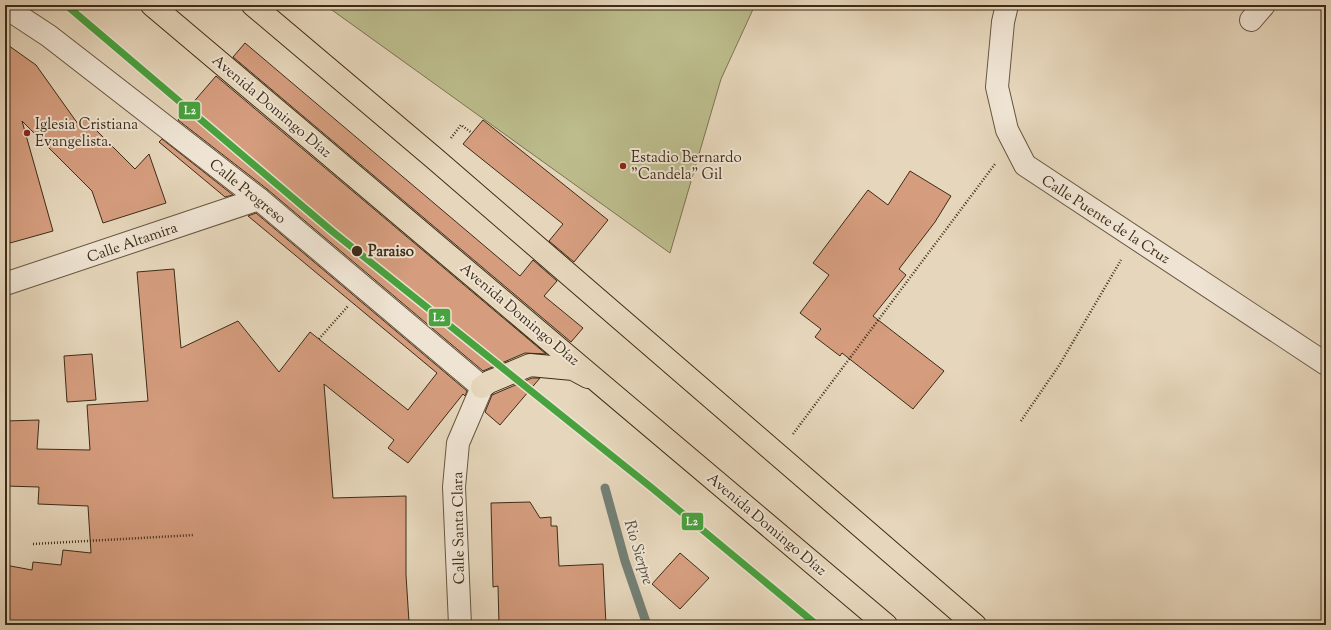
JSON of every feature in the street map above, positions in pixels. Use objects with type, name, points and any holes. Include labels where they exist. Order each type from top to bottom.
[{"type":"main road","name":"Avenida Domingo Díaz","points":[[152,5],[611,391],[886,625]]},
{"type":"main road","points":[[252,5],[440,164],[975,625]]},
{"type":"main road","points":[[482,387],[489,382],[530,366],[573,369],[611,391]]},
{"type":"street","name":"Calle Puente de la Cruz","points":[[1007,5],[1003,22],[997,87],[1007,130],[1025,165],[1326,364]]},
{"type":"street","name":"Calle Progreso","points":[[5,7],[49,36],[259,199],[482,387]]},
{"type":"street","name":"Calle Altamira","points":[[5,284],[259,199]]},
{"type":"street","name":"Calle Santa Clara","points":[[460,625],[454,487],[458,443],[482,387]]},
{"type":"path","points":[[789,439],[996,163]]},
{"type":"path","points":[[1021,421],[1060,364],[1125,254]]},
{"type":"path","points":[[319,339],[365,287]]},
{"type":"path","points":[[33,544],[194,535]]},
{"type":"green space","name":"Estadio Bernardo \"Candela\" Gil","points":[[325,5],[755,5],[721,79],[670,253]]},
{"type":"building","points":[[5,43],[36,65],[78,124],[84,118],[135,169],[149,154],[166,203],[103,223],[92,191],[22,121],[53,231],[10,243],[5,225]]},
{"type":"building","points":[[245,43],[520,276],[533,260],[557,281],[544,296],[583,328],[571,342],[233,57]]},
{"type":"building","points":[[216,76],[546,354],[525,353],[483,371],[267,189],[178,120]]},
{"type":"building","points":[[483,120],[608,220],[574,262],[549,241],[563,224],[463,144]]},
{"type":"building","points":[[162,139],[233,195],[225,197],[159,142]]},
{"type":"building","points":[[910,171],[951,196],[935,222],[899,269],[906,275],[873,316],[944,371],[913,409],[842,353],[840,356],[815,337],[821,329],[800,313],[829,275],[813,263],[868,190],[888,205]]},
{"type":"building","points":[[256,213],[467,391],[465,396],[463,394],[408,463],[388,448],[394,440],[324,384],[333,498],[406,496],[406,575],[409,622],[362,625],[5,625],[5,565],[32,570],[33,562],[61,565],[63,550],[91,553],[88,506],[38,504],[39,487],[5,486],[5,421],[39,420],[37,449],[90,450],[87,405],[148,401],[137,272],[174,269],[181,348],[238,321],[279,372],[310,332],[408,410],[437,373],[248,216]]},
{"type":"building","points":[[92,354],[96,400],[67,402],[64,356]]},
{"type":"building","points":[[532,378],[540,378],[500,425],[485,412],[492,395]]},
{"type":"building","points":[[530,502],[540,518],[551,517],[551,526],[557,526],[559,566],[603,564],[606,625],[499,625],[498,586],[493,587],[491,503]]},
{"type":"building","points":[[680,553],[709,578],[680,609],[652,584]]},
{"type":"waterway","name":"Rio Sierpre","points":[[605,488],[625,561],[647,625]]},
{"type":"transit line","name":"L2","points":[[66,5],[333,232],[652,488],[817,625]]},
{"type":"place","name":"Iglesia Cristiana Evangelista.","points":[[27,133]]},
{"type":"place","name":"Estadio Bernardo \"Candela\" Gil","points":[[623,166]]},
{"type":"place","name":"Paraiso","points":[[357,251]]}]
